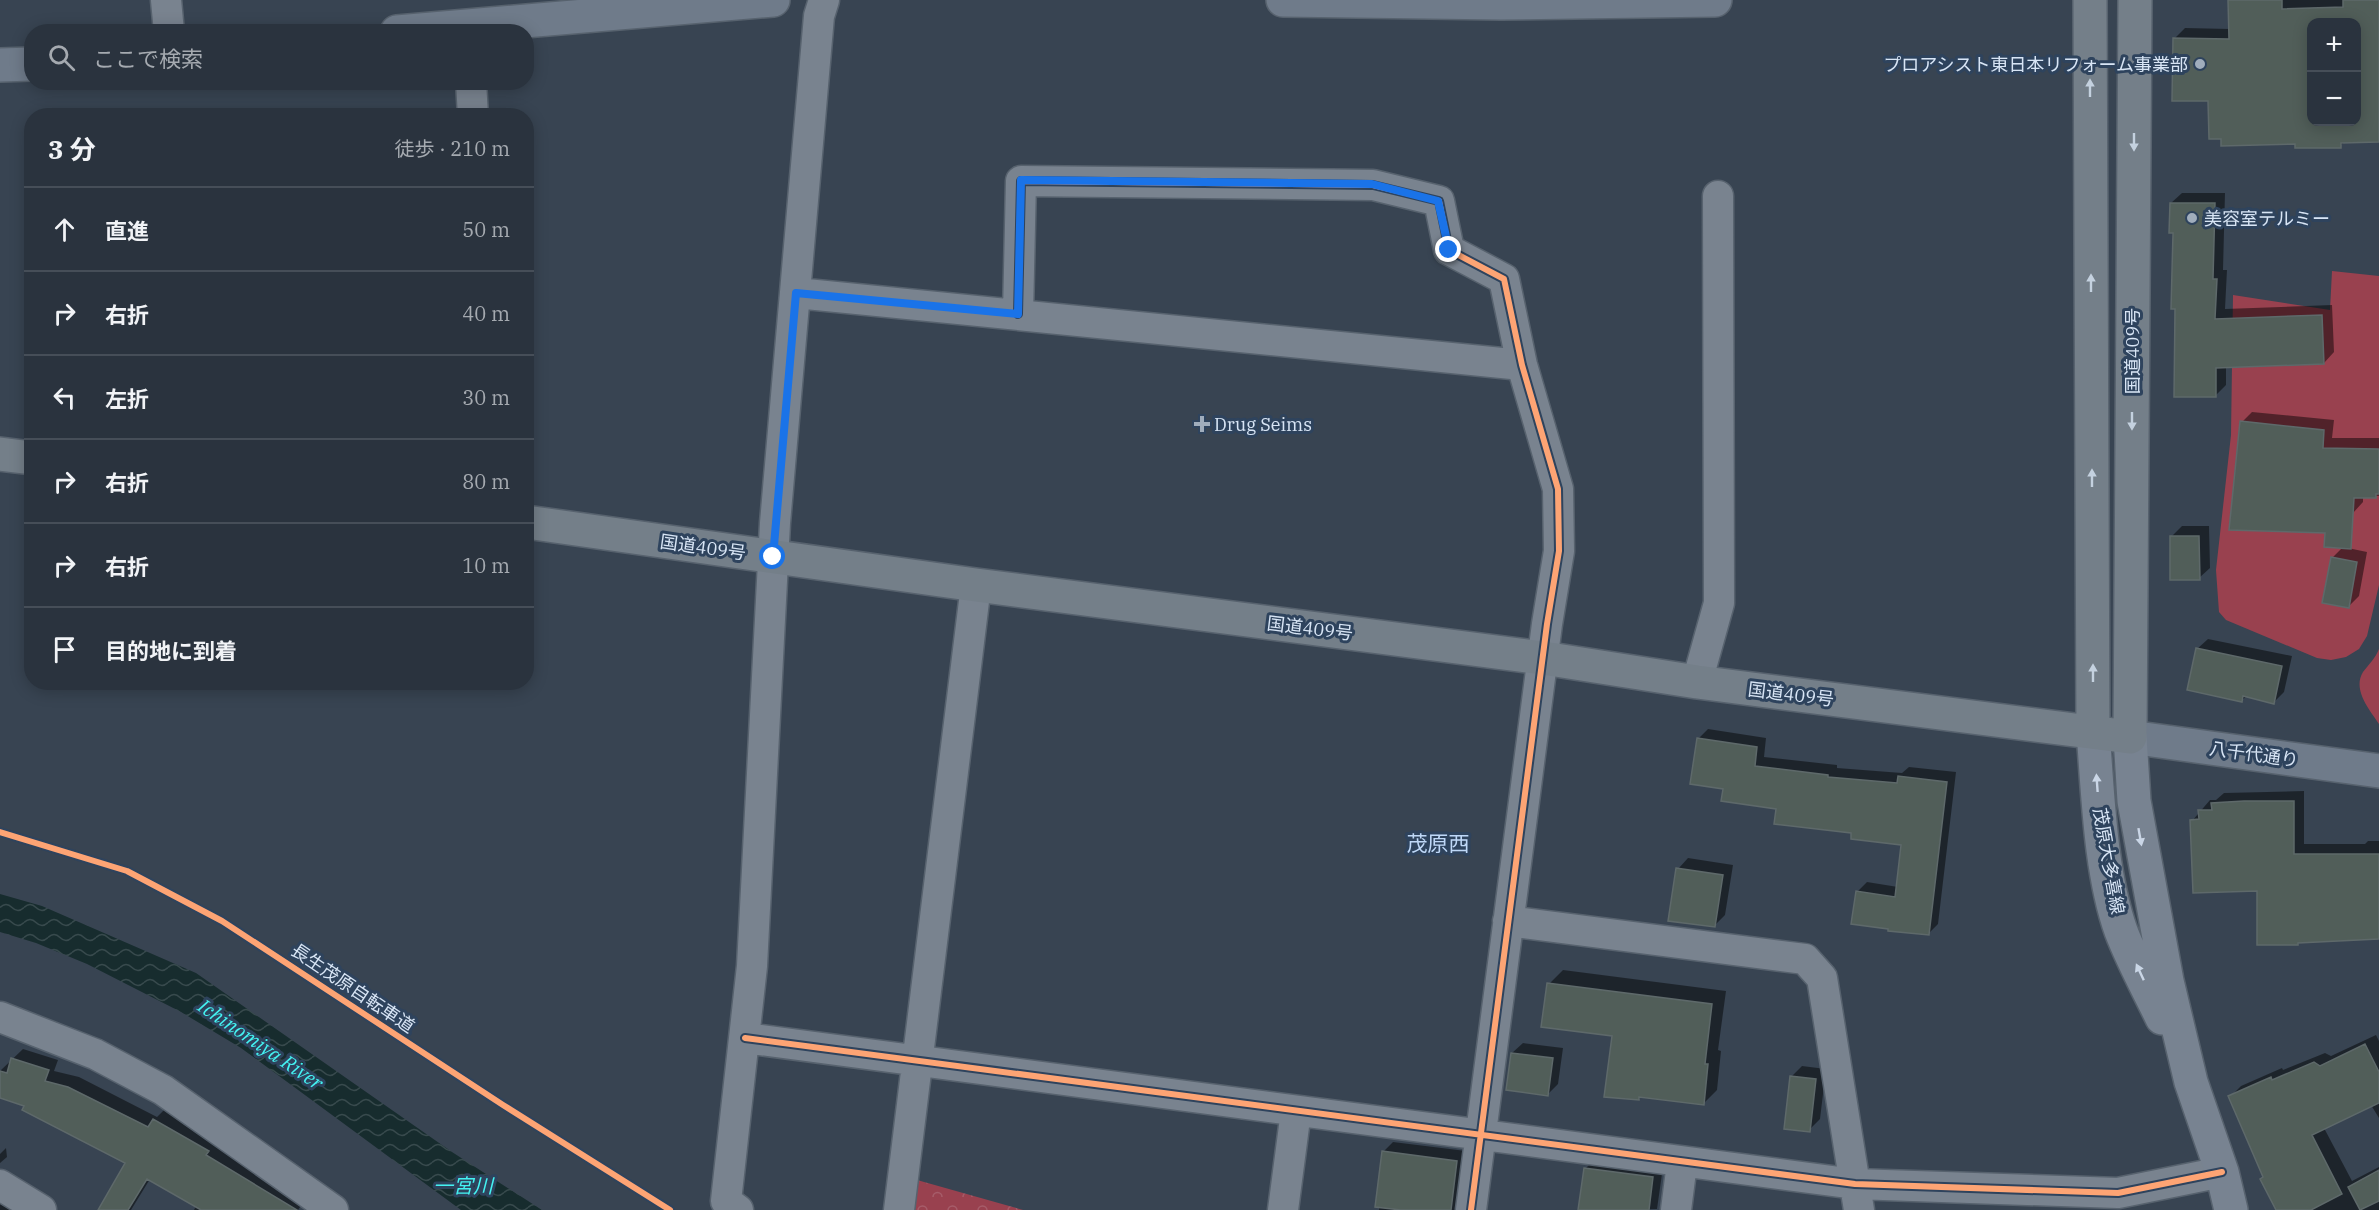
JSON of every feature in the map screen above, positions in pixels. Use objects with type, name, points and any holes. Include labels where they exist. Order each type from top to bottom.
[{"type":"highway","points":[[2090,0],[2093,732]]},
{"type":"highway","name":"国道409号","points":[[534,523],[976,585],[1543,657],[1697,682],[2130,737],[2135,0]]},
{"type":"highway","points":[[0,454],[24,457]]},
{"type":"main road","name":"茂原大多喜線","points":[[2093,732],[2108,882],[2121,930],[2191,1082]]},
{"type":"main road","name":"茂原大多喜線","points":[[2130,737],[2134,801],[2167,981],[2191,1082],[2222,1172],[2230,1210]]},
{"type":"street","points":[[166,0],[169,24]]},
{"type":"street","points":[[512,24],[773,0]]},
{"type":"street","points":[[738,1210],[726,1201],[752,966],[773,557],[819,16],[824,0]]},
{"type":"street","points":[[1283,0],[1489,3],[1715,0]]},
{"type":"street","points":[[0,65],[24,64]]},
{"type":"street","points":[[471,90],[473,108]]},
{"type":"street","points":[[1018,314],[1021,180],[1372,184],[1438,201],[1449,250],[1504,279],[1522,365],[1558,489],[1559,551],[1543,657],[1471,1210]]},
{"type":"street","points":[[1697,682],[1719,603],[1718,196]]},
{"type":"street","points":[[796,293],[1522,365]]},
{"type":"street","points":[[899,1210],[976,585]]},
{"type":"street","name":"八千代通り","points":[[2130,737],[2379,771]]},
{"type":"street","points":[[1508,921],[1805,959],[1822,978],[1857,1197]]},
{"type":"street","points":[[0,1017],[95,1054],[163,1090],[333,1210]]},
{"type":"street","points":[[745,1038],[1682,1162],[1857,1197],[2120,1202],[2222,1172]]},
{"type":"street","points":[[1283,1210],[1296,1110]]},
{"type":"street","points":[[1676,1210],[1682,1162]]},
{"type":"street","points":[[0,1185],[35,1208]]},
{"type":"green space","points":[[2332,271],[2379,276],[2379,585],[2367,636],[2359,649],[2346,657],[2331,660],[2317,658],[2226,620],[2219,612],[2216,570],[2231,435],[2233,295],[2330,310]]},
{"type":"green space","points":[[2379,649],[2379,724],[2361,693],[2360,679]]},
{"type":"green space","points":[[917,1180],[1023,1210],[913,1210]]},
{"type":"water","name":"一宮川","points":[[0,894],[42,906],[196,973],[452,1152],[542,1210],[461,1210],[241,1048],[181,1012],[87,964],[36,943],[0,932]]},
{"type":"building","points":[[2228,0],[2282,0],[2282,9],[2343,7],[2343,0],[2379,0],[2379,142],[2341,143],[2341,148],[2295,148],[2295,144],[2221,146],[2221,139],[2209,139],[2208,101],[2172,101],[2173,38],[2229,39]]},
{"type":"building","points":[[2170,203],[2215,203],[2213,279],[2217,279],[2215,319],[2322,315],[2324,364],[2216,368],[2216,397],[2174,397],[2175,309],[2171,309],[2173,233],[2169,233]]},
{"type":"building","points":[[2240,421],[2324,430],[2323,448],[2379,449],[2379,494],[2376,494],[2376,498],[2354,498],[2351,549],[2324,547],[2325,533],[2229,530]]},
{"type":"building","points":[[2170,536],[2199,536],[2200,580],[2170,580]]},
{"type":"building","points":[[2331,557],[2357,562],[2349,608],[2322,603]]},
{"type":"building","points":[[2196,648],[2282,666],[2274,704],[2243,696],[2242,702],[2187,690]]},
{"type":"building","points":[[1697,738],[1757,747],[1755,766],[1828,775],[1828,777],[1897,783],[1898,776],[1947,782],[1929,935],[1851,924],[1856,891],[1895,897],[1901,845],[1851,839],[1851,833],[1774,824],[1776,809],[1721,801],[1723,789],[1690,784]]},
{"type":"building","points":[[2294,801],[2294,854],[2379,854],[2379,939],[2298,943],[2298,945],[2257,945],[2257,891],[2193,893],[2190,820],[2199,819],[2198,810],[2212,810],[2211,803]]},
{"type":"building","points":[[1676,868],[1723,875],[1715,927],[1668,921]]},
{"type":"building","points":[[1547,983],[1712,1004],[1705,1064],[1708,1064],[1704,1105],[1639,1097],[1639,1100],[1604,1097],[1612,1036],[1541,1027]]},
{"type":"building","points":[[2365,1044],[2379,1072],[2379,1103],[2312,1135],[2342,1194],[2311,1210],[2276,1210],[2260,1179],[2263,1177],[2228,1096],[2271,1077],[2272,1080],[2314,1062],[2320,1066]]},
{"type":"building","points":[[1511,1053],[1553,1058],[1548,1096],[1506,1090]]},
{"type":"building","points":[[11,1058],[49,1070],[45,1081],[68,1087],[148,1127],[153,1119],[209,1151],[206,1155],[297,1210],[201,1210],[147,1179],[128,1210],[98,1210],[125,1163],[22,1110],[24,1106],[0,1098],[0,1071],[7,1073]]},
{"type":"building","points":[[1790,1076],[1816,1079],[1810,1132],[1784,1129]]},
{"type":"building","points":[[1382,1151],[1457,1161],[1451,1210],[1401,1210],[1375,1207]]},
{"type":"building","points":[[1584,1168],[1653,1177],[1649,1210],[1578,1210]]},
{"type":"building","points":[[2379,1170],[2379,1201],[2360,1210],[2348,1187]]},
{"type":"cycle path","points":[[1018,314],[1021,181],[1373,185],[1439,201],[1449,250],[1504,279],[1522,365],[1558,489],[1559,551],[1547,624],[1471,1210]]},
{"type":"cycle path","name":"長生茂原自転車道","points":[[0,832],[127,871],[222,921],[503,1105],[670,1210]]},
{"type":"cycle path","points":[[745,1038],[1855,1184],[2118,1193],[2222,1172]]},
{"type":"place","name":"プロアシスト東日本リフォーム事業部","points":[[2200,64]]},
{"type":"place","name":"美容室テルミー","points":[[2192,218]]},
{"type":"place","name":"Drug Seims","points":[[1202,424]]},
{"type":"district","name":"茂原西","points":[[1438,843]]},
{"type":"route","points":[[773,557],[796,293],[1018,314],[1021,180],[1372,184],[1438,201],[1449,250]]},
{"type":"water label","name":"Ichinomiya River","points":[[261,1044]]}]
